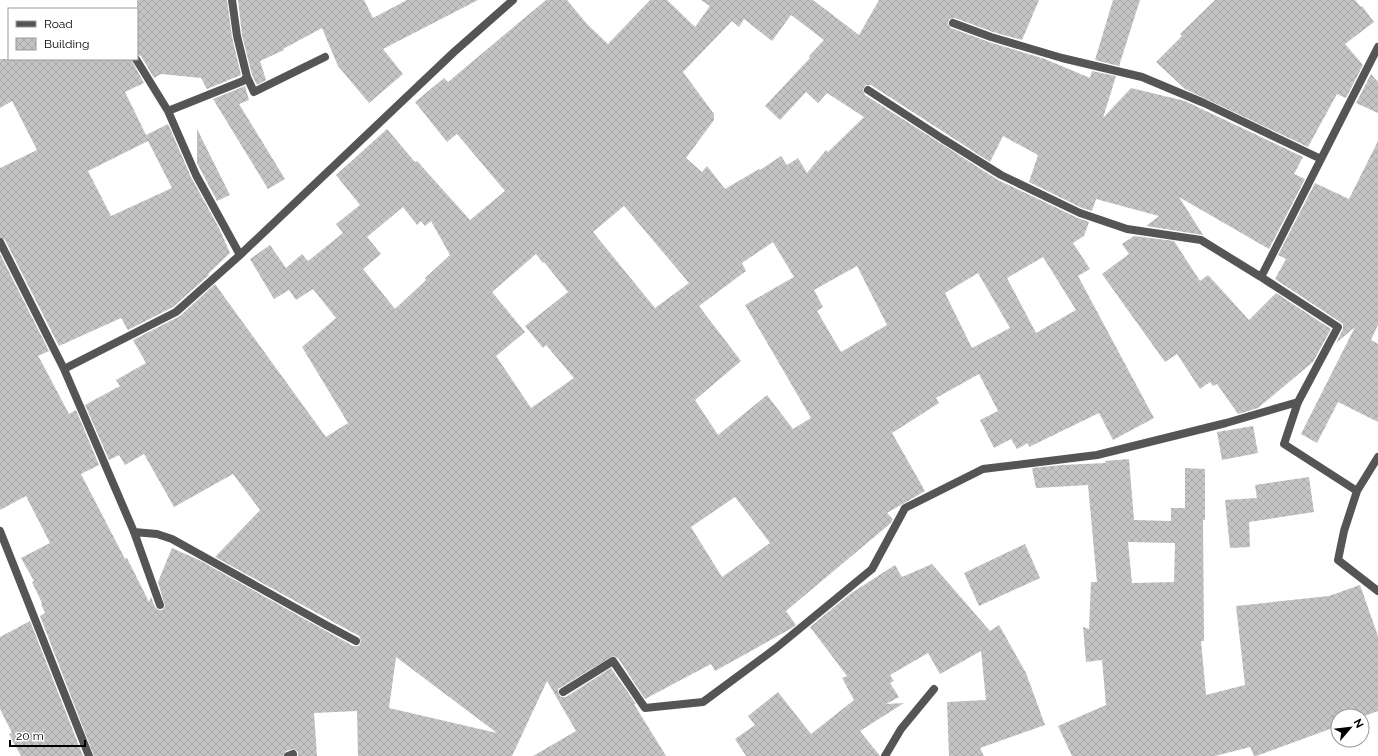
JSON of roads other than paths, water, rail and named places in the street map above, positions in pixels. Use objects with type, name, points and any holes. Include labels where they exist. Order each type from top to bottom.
[{"type":"street","points":[[232,0],[237,36],[247,77],[254,92],[325,57]]},
{"type":"street","points":[[64,368],[176,312],[240,255],[454,52],[513,0]]},
{"type":"street","points":[[953,23],[991,37],[1062,58],[1142,77],[1204,103],[1321,159]]},
{"type":"street","points":[[1261,277],[1378,47]]},
{"type":"street","points":[[137,60],[168,111],[196,175],[240,255]]},
{"type":"street","points":[[168,111],[243,81],[247,77]]},
{"type":"street","points":[[868,90],[942,139],[1001,175],[1042,196],[1080,213],[1127,229],[1201,240],[1338,327],[1298,402],[1284,444],[1357,491]]},
{"type":"street","points":[[0,242],[64,368],[134,532],[160,605]]},
{"type":"street","points":[[563,692],[613,662],[646,708],[703,702],[776,648],[872,569],[905,508],[983,469],[1097,455],[1226,423],[1298,402]]},
{"type":"street","points":[[1378,457],[1357,491],[1344,532],[1338,560],[1378,591]]},
{"type":"street","points":[[0,531],[89,756]]},
{"type":"street","points":[[134,532],[157,534],[172,539],[356,641]]},
{"type":"street","points":[[885,756],[901,729],[934,689]]}]
